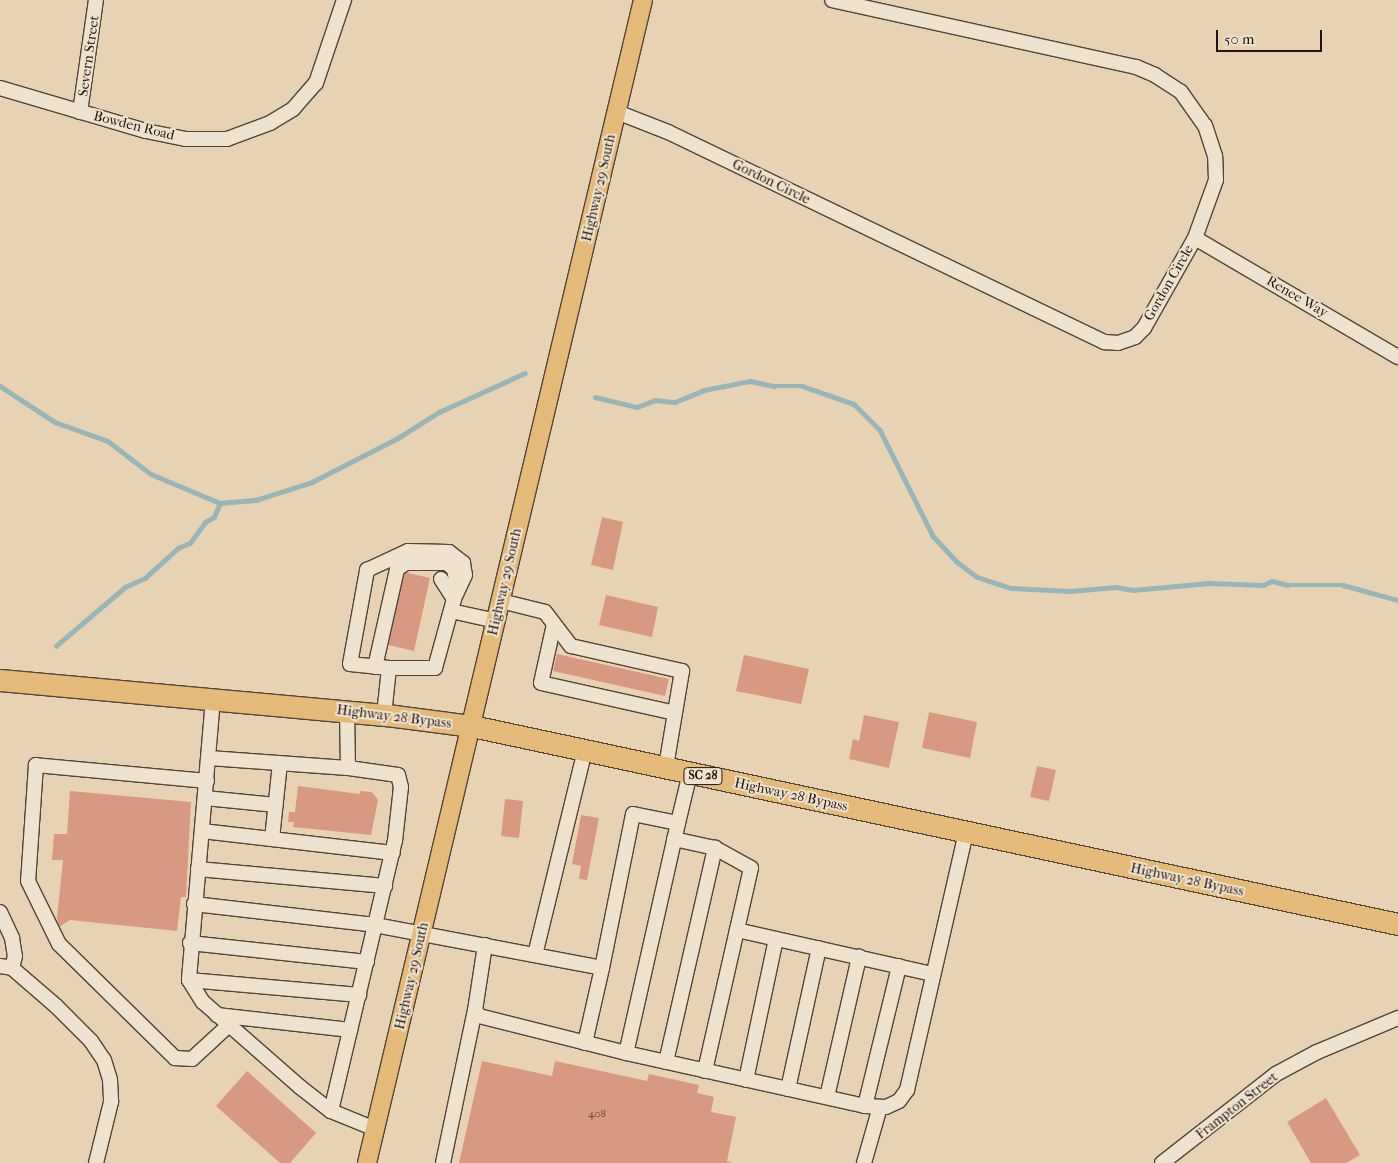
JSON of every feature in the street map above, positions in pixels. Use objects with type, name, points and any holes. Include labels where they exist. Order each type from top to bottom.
[{"type":"highway","name":"Highway 28 Bypass","points":[[0,680],[384,715],[472,726],[1398,924]]},
{"type":"main road","name":"Highway 29 South","points":[[367,1163],[472,726],[642,0]]},
{"type":"street","name":"Severn Street","points":[[80,112],[96,0]]},
{"type":"street","name":"Bowden Road","points":[[0,88],[80,112],[186,139],[227,139],[270,123],[293,109],[316,83],[344,0]]},
{"type":"street","name":"Gordon Circle","points":[[617,112],[668,132],[1105,342],[1124,342],[1144,328],[1195,238],[1216,180],[1214,156],[1200,116],[1173,86],[1136,67],[832,0]]},
{"type":"street","name":"Renee Way","points":[[1195,238],[1398,357]]},
{"type":"street","points":[[408,551],[449,552],[463,563],[464,569],[464,575],[452,605],[435,668],[382,668],[350,664],[366,570],[408,551]]},
{"type":"street","points":[[384,715],[382,668],[396,569],[406,564],[426,563],[443,571],[452,605]]},
{"type":"street","points":[[501,601],[545,612],[571,646],[682,671],[666,767]]},
{"type":"street","points":[[452,605],[496,621]]},
{"type":"street","points":[[554,624],[540,683],[675,713]]},
{"type":"street","points":[[213,699],[207,781],[190,943],[189,980],[203,1002],[217,1015],[331,1111],[375,1129]]},
{"type":"street","points":[[347,712],[348,768]]},
{"type":"street","points":[[536,955],[585,750]]},
{"type":"street","points":[[209,758],[348,768],[398,776],[401,787],[392,853],[331,1111]]},
{"type":"street","points":[[272,839],[280,763]]},
{"type":"street","points":[[207,781],[36,765],[28,881],[59,944],[175,1058],[192,1059],[229,1025]]},
{"type":"street","points":[[626,1053],[690,773]]},
{"type":"street","points":[[205,798],[276,805]]},
{"type":"street","points":[[585,1043],[602,968],[632,814],[678,822]]},
{"type":"street","points":[[202,831],[392,853]]},
{"type":"street","points":[[475,1010],[479,1016],[585,1043],[827,1098],[865,1106],[880,1107],[899,1101],[907,1090],[966,832]]},
{"type":"street","points":[[674,839],[715,848],[751,868],[705,1071]]},
{"type":"street","points":[[666,1062],[715,848]]},
{"type":"street","points":[[198,869],[384,886]]},
{"type":"street","points":[[194,904],[375,925],[602,968]]},
{"type":"street","points":[[0,912],[12,938],[15,956],[6,967],[70,1020],[104,1060],[110,1080],[110,1102],[96,1163]]},
{"type":"street","points":[[737,930],[933,974]]},
{"type":"street","points":[[746,1080],[776,938]]},
{"type":"street","points":[[190,943],[367,962]]},
{"type":"street","points":[[443,1163],[475,1010],[485,946]]},
{"type":"street","points":[[788,1089],[819,948]]},
{"type":"street","points":[[827,1098],[859,957]]},
{"type":"street","points":[[865,1106],[899,966]]},
{"type":"street","points":[[189,980],[359,995]]},
{"type":"street","points":[[217,1015],[350,1030]]},
{"type":"street","name":"Frampton Street","points":[[1162,1163],[1276,1074],[1316,1052],[1398,1018]]},
{"type":"street","points":[[864,1163],[880,1107]]},
{"type":"building","points":[[602,517],[623,522],[613,570],[591,565]]},
{"type":"building","points":[[404,572],[430,578],[414,651],[388,645]]},
{"type":"building","points":[[606,595],[658,607],[652,637],[599,625]]},
{"type":"building","points":[[557,654],[669,679],[665,696],[553,671]]},
{"type":"building","points":[[744,655],[809,669],[801,704],[736,691]]},
{"type":"building","points":[[929,712],[977,722],[970,758],[922,748]]},
{"type":"building","points":[[864,715],[899,722],[889,768],[849,759],[853,739],[859,741]]},
{"type":"building","points":[[1037,766],[1056,770],[1049,801],[1030,797]]},
{"type":"building","points":[[298,786],[360,794],[360,791],[372,792],[378,800],[371,835],[293,827],[294,822],[288,822],[289,812],[295,812]]},
{"type":"building","points":[[70,791],[191,802],[186,897],[181,897],[177,931],[70,920],[59,927],[57,918],[63,860],[52,860],[54,834],[67,834]]},
{"type":"building","points":[[505,799],[523,801],[519,838],[501,836]]},
{"type":"building","points":[[581,815],[599,818],[587,880],[579,879],[581,866],[572,864]]},
{"type":"building","points":[[482,1061],[552,1076],[555,1061],[647,1081],[649,1074],[699,1085],[697,1093],[714,1097],[711,1112],[736,1117],[727,1161],[732,1163],[459,1163]]},
{"type":"building","points":[[247,1071],[316,1133],[290,1163],[280,1163],[216,1106]]},
{"type":"building","points":[[1326,1098],[1360,1155],[1346,1163],[1311,1163],[1287,1122]]},
{"type":"waterway","points":[[0,386],[55,422],[108,441],[151,474],[220,503],[256,500],[312,482],[398,438],[439,412],[525,373]]},
{"type":"waterway","points":[[595,397],[637,407],[655,400],[675,402],[704,390],[750,381],[774,386],[802,386],[854,404],[880,430],[933,536],[956,561],[977,577],[1011,588],[1070,591],[1116,587],[1133,590],[1209,583],[1263,585],[1272,581],[1288,585],[1343,585],[1398,600]]},
{"type":"waterway","points":[[56,646],[125,587],[145,578],[178,548],[190,543],[205,522],[214,517],[220,503]]}]
